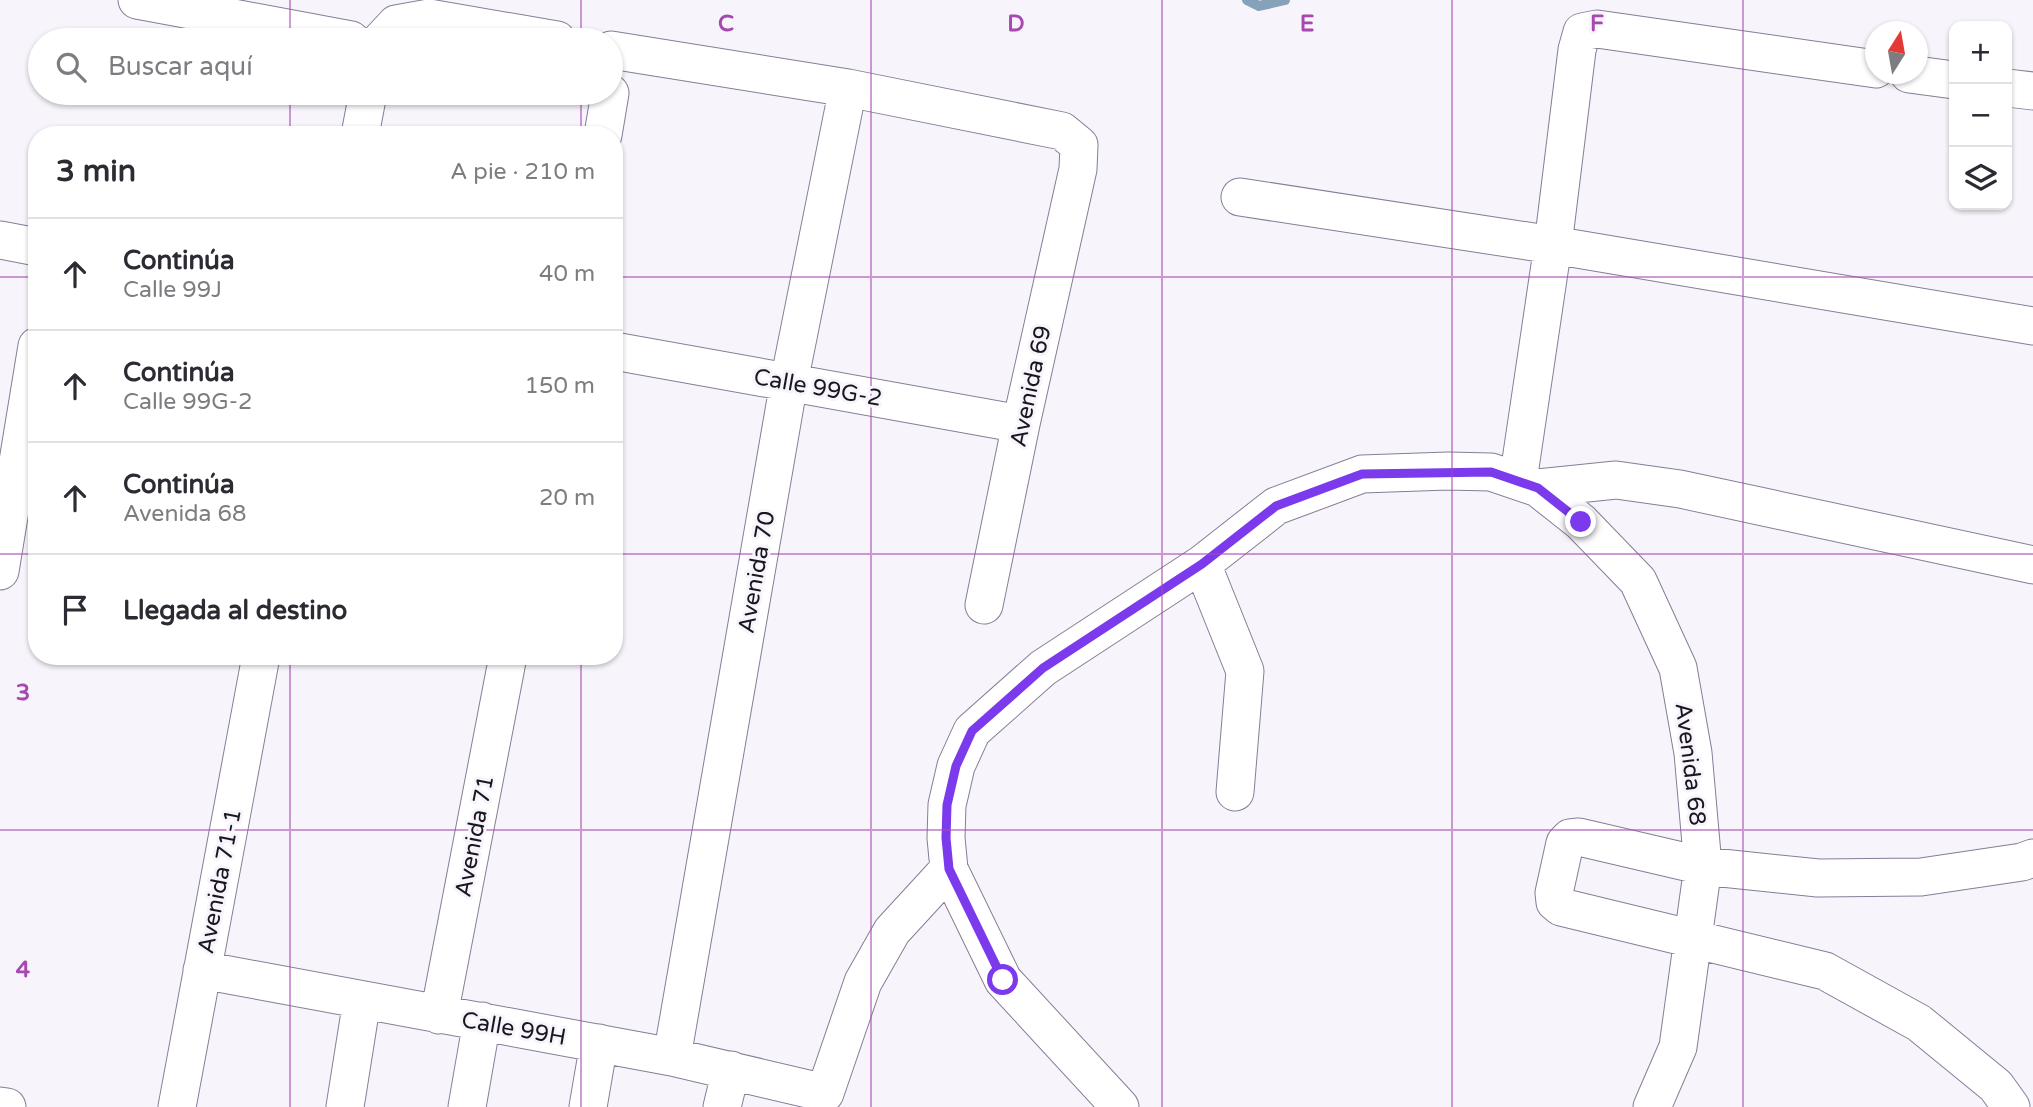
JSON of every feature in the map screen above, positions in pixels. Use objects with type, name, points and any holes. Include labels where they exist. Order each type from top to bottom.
[{"type":"street","points":[[136,0],[286,28]]},
{"type":"street","points":[[392,28],[396,24],[429,18],[487,28]]},
{"type":"street","points":[[1528,485],[1553,246],[1577,50],[1583,32],[1597,29],[1865,68]]},
{"type":"street","points":[[623,51],[848,88]]},
{"type":"street","points":[[1928,77],[1949,79]]},
{"type":"street","name":"Avenida 69","points":[[848,88],[1062,131],[1079,145],[1078,169],[984,605]]},
{"type":"street","name":"Avenida 70","points":[[672,1057],[789,382],[848,88]]},
{"type":"street","points":[[2012,89],[2033,91]]},
{"type":"street","points":[[362,126],[366,105]]},
{"type":"street","points":[[604,126],[608,105]]},
{"type":"street","points":[[1240,197],[2033,326]]},
{"type":"street","points":[[0,240],[28,245]]},
{"type":"street","name":"Calle 99G-2","points":[[623,353],[1021,424]]},
{"type":"street","points":[[0,571],[28,401]]},
{"type":"street","points":[[1120,1107],[1003,980],[949,869],[947,805],[956,766],[972,731],[1043,668],[1202,564],[1276,506],[1362,474],[1491,472],[1528,485],[1616,480],[1680,489],[2033,565]]},
{"type":"street","name":"Avenida 68","points":[[1528,485],[1581,522],[1638,581],[1678,668],[1693,753],[1703,866],[1678,1047],[1652,1107]]},
{"type":"street","points":[[1202,564],[1245,671],[1235,792]]},
{"type":"street","name":"Avenida 71-1","points":[[177,1107],[259,665]]},
{"type":"street","name":"Avenida 71","points":[[439,1015],[506,665]]},
{"type":"street","points":[[2011,1107],[1996,1086],[1919,1023],[1825,971],[1562,907],[1555,902],[1554,893],[1564,843],[1579,836],[1703,866],[1818,878],[1921,877],[2022,862],[2033,858]]},
{"type":"street","points":[[831,1100],[863,982],[892,931],[949,869]]},
{"type":"street","name":"Calle 99H","points":[[202,970],[672,1057],[731,1070],[831,1100]]},
{"type":"street","points":[[345,1107],[362,1000]]},
{"type":"street","points":[[467,1107],[482,1021]]},
{"type":"street","points":[[588,1107],[599,1043]]},
{"type":"street","points":[[722,1107],[731,1070]]},
{"type":"street","points":[[0,1106],[7,1107]]},
{"type":"waterway","points":[[1247,0],[1259,6],[1285,0]]},
{"type":"route","points":[[1003,980],[949,869],[947,805],[956,766],[972,731],[1043,668],[1202,564],[1276,506],[1362,474],[1491,472],[1538,488],[1581,522]]}]
